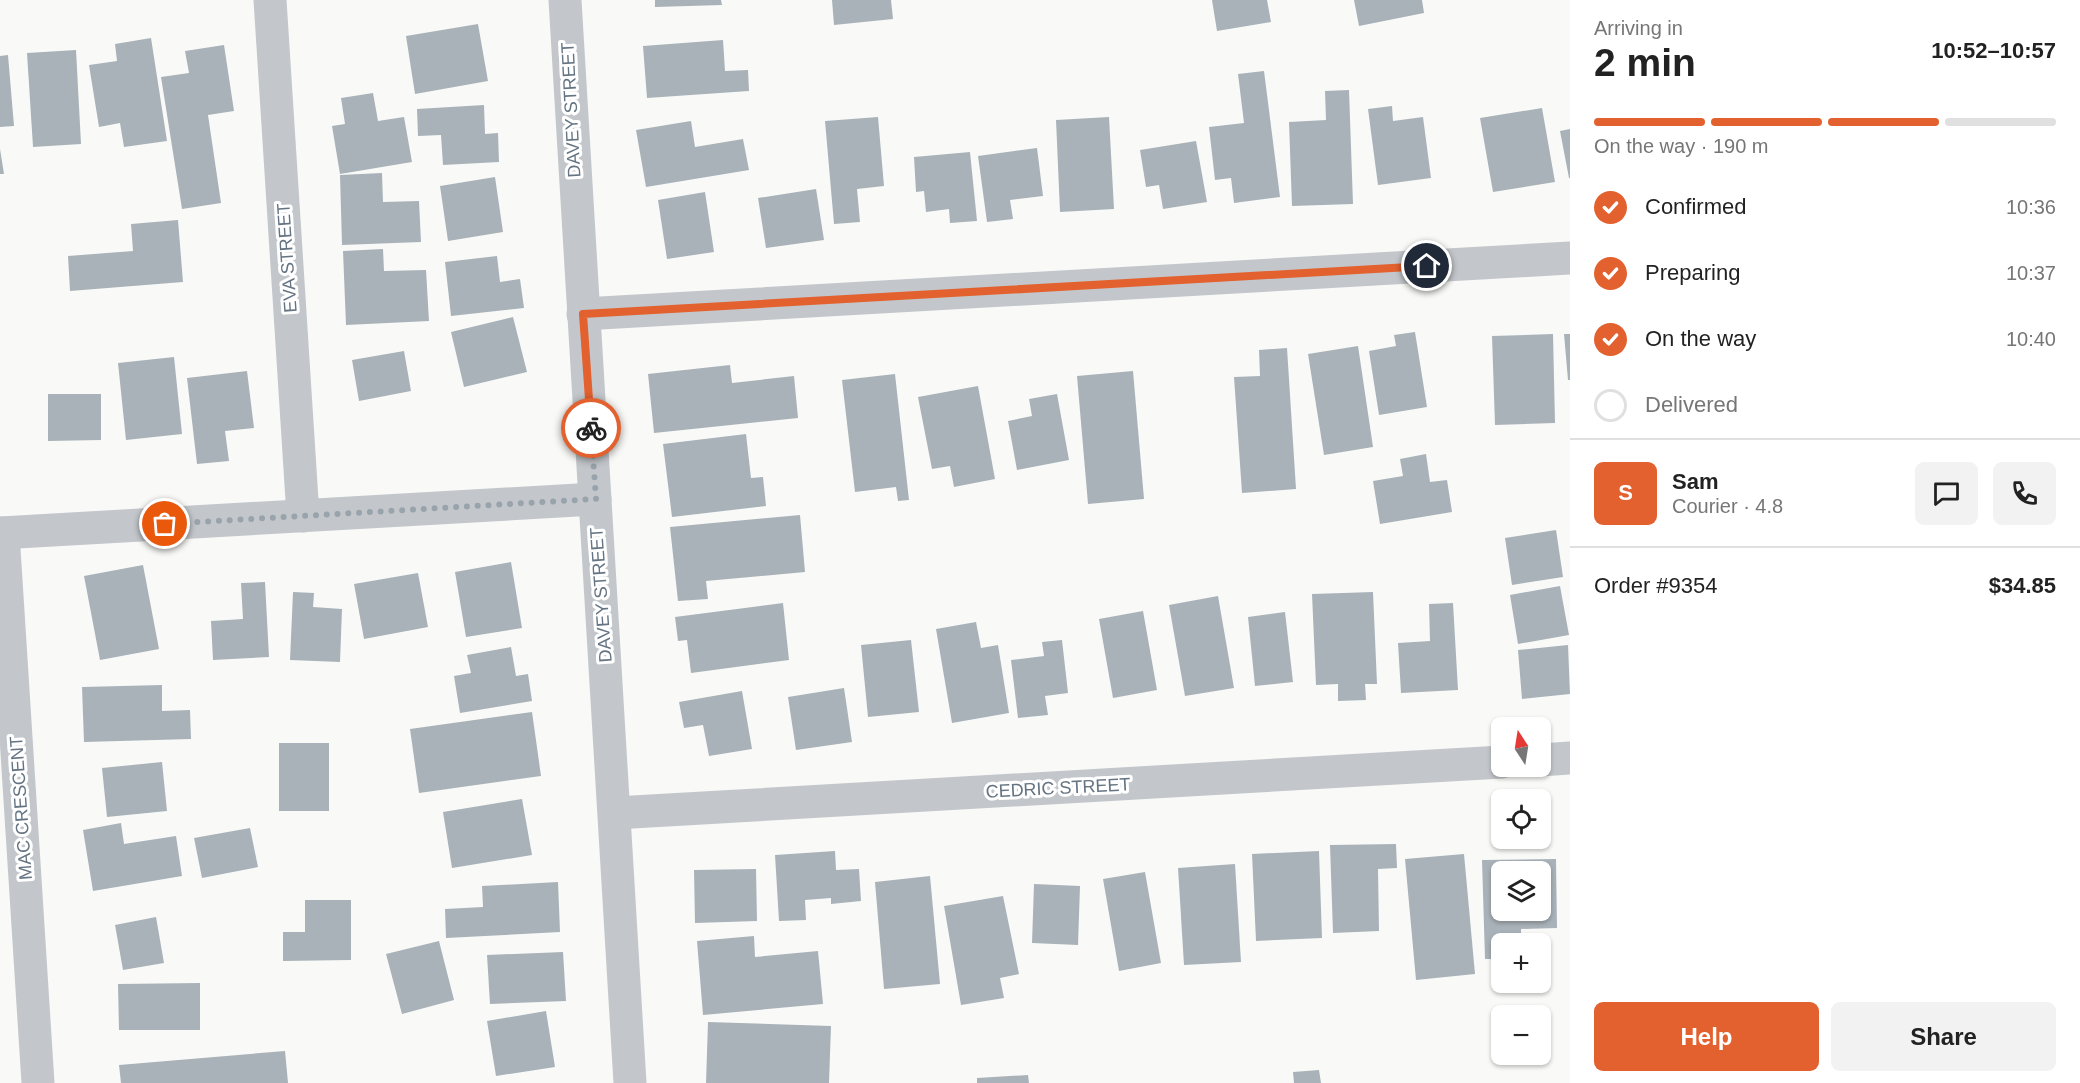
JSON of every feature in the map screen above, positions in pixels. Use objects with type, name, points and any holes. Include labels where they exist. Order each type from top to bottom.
[{"type":"street","name":"EVA STREET","points":[[270,0],[303,516]]},
{"type":"street","name":"DAVEY STREET","points":[[565,0],[630,1083]]},
{"type":"street","points":[[583,314],[1570,258]]},
{"type":"street","points":[[2,533],[596,499]]},
{"type":"street","name":"MAC CRESCENT","points":[[2,533],[38,1083]]},
{"type":"street","points":[[1551,759],[1570,758]]},
{"type":"street","name":"CEDRIC STREET","points":[[615,813],[1491,763]]},
{"type":"building","points":[[655,0],[721,0],[722,5],[655,7]]},
{"type":"building","points":[[832,0],[891,0],[893,19],[834,25]]},
{"type":"building","points":[[1212,0],[1267,0],[1271,22],[1217,31]]},
{"type":"building","points":[[1354,0],[1422,0],[1424,13],[1359,26]]},
{"type":"building","points":[[478,24],[488,81],[415,94],[406,36]]},
{"type":"building","points":[[151,38],[167,141],[124,147],[120,123],[99,127],[89,65],[117,61],[115,44]]},
{"type":"building","points":[[723,40],[725,71],[748,70],[749,91],[647,98],[643,46]]},
{"type":"building","points":[[224,45],[234,111],[208,115],[221,203],[182,209],[161,77],[189,73],[185,51]]},
{"type":"building","points":[[76,50],[81,144],[33,147],[27,53]]},
{"type":"building","points":[[8,55],[14,126],[0,127],[0,56]]},
{"type":"building","points":[[1264,71],[1280,197],[1234,203],[1231,178],[1215,180],[1209,127],[1244,123],[1238,74]]},
{"type":"building","points":[[1349,90],[1353,204],[1292,206],[1289,122],[1326,120],[1325,91]]},
{"type":"building","points":[[373,93],[378,121],[404,117],[412,162],[340,174],[332,126],[345,124],[341,98]]},
{"type":"building","points":[[484,105],[485,134],[498,133],[499,162],[443,165],[441,135],[418,136],[417,109]]},
{"type":"building","points":[[1392,106],[1393,121],[1423,117],[1431,178],[1378,185],[1368,109]]},
{"type":"building","points":[[1542,108],[1555,182],[1493,192],[1480,118]]},
{"type":"building","points":[[878,117],[884,186],[857,189],[860,222],[834,224],[825,121]]},
{"type":"building","points":[[1109,117],[1114,209],[1060,212],[1056,120]]},
{"type":"building","points":[[691,121],[695,147],[743,139],[749,170],[646,187],[636,130]]},
{"type":"building","points":[[1570,129],[1570,178],[1569,178],[1560,131]]},
{"type":"building","points":[[1196,141],[1207,202],[1163,209],[1159,185],[1146,187],[1140,150]]},
{"type":"building","points":[[1037,148],[1043,196],[1010,200],[1013,219],[987,222],[978,156]]},
{"type":"building","points":[[0,149],[4,174],[0,174]]},
{"type":"building","points":[[970,152],[977,221],[950,223],[949,209],[926,212],[924,191],[916,192],[914,157]]},
{"type":"building","points":[[382,173],[383,202],[419,201],[421,242],[342,245],[340,175]]},
{"type":"building","points":[[495,177],[503,232],[448,241],[440,186]]},
{"type":"building","points":[[816,189],[824,240],[766,248],[758,198]]},
{"type":"building","points":[[705,192],[714,252],[667,259],[658,200]]},
{"type":"building","points":[[178,220],[183,282],[70,291],[68,256],[133,251],[131,224]]},
{"type":"building","points":[[383,249],[384,271],[426,270],[429,321],[346,325],[343,251]]},
{"type":"building","points":[[497,256],[500,282],[520,279],[524,308],[451,316],[445,262]]},
{"type":"building","points":[[513,317],[527,372],[464,387],[451,332]]},
{"type":"building","points":[[1415,332],[1427,407],[1379,415],[1369,351],[1396,346],[1394,335]]},
{"type":"building","points":[[1553,334],[1555,423],[1495,425],[1492,336]]},
{"type":"building","points":[[1564,334],[1570,334],[1570,380],[1568,380]]},
{"type":"building","points":[[1358,346],[1373,447],[1324,455],[1308,354]]},
{"type":"building","points":[[1287,348],[1296,489],[1242,493],[1234,377],[1260,376],[1259,350]]},
{"type":"building","points":[[404,351],[411,391],[359,401],[352,360]]},
{"type":"building","points":[[174,357],[182,434],[126,440],[118,363]]},
{"type":"building","points":[[730,365],[732,383],[794,376],[798,418],[654,433],[648,374]]},
{"type":"building","points":[[247,371],[254,428],[225,431],[229,461],[197,464],[187,378]]},
{"type":"building","points":[[1133,371],[1144,499],[1088,504],[1077,376]]},
{"type":"building","points":[[895,374],[909,500],[898,501],[896,487],[855,492],[842,380]]},
{"type":"building","points":[[978,386],[995,479],[954,487],[950,466],[932,469],[918,397]]},
{"type":"building","points":[[48,394],[101,394],[101,440],[48,441]]},
{"type":"building","points":[[1057,394],[1069,460],[1017,470],[1008,421],[1032,416],[1029,399]]},
{"type":"building","points":[[746,434],[751,478],[763,477],[766,506],[672,517],[663,444]]},
{"type":"building","points":[[1426,454],[1430,482],[1447,480],[1452,512],[1380,524],[1373,481],[1403,476],[1400,459]]},
{"type":"building","points":[[800,515],[805,572],[706,581],[708,599],[678,601],[670,527]]},
{"type":"building","points":[[1556,530],[1563,577],[1512,585],[1505,538]]},
{"type":"building","points":[[511,562],[522,628],[466,637],[455,572]]},
{"type":"building","points":[[143,565],[159,649],[100,660],[84,576]]},
{"type":"building","points":[[418,573],[428,627],[364,639],[354,584]]},
{"type":"building","points":[[265,582],[269,657],[213,660],[211,621],[243,619],[241,583]]},
{"type":"building","points":[[1560,586],[1569,635],[1518,644],[1510,595]]},
{"type":"building","points":[[293,592],[314,593],[313,607],[342,609],[340,662],[290,660]]},
{"type":"building","points":[[1373,592],[1377,684],[1365,684],[1366,700],[1338,701],[1338,684],[1316,685],[1312,594]]},
{"type":"building","points":[[1218,596],[1234,688],[1185,696],[1169,605]]},
{"type":"building","points":[[783,603],[789,660],[691,673],[687,640],[678,641],[675,617]]},
{"type":"building","points":[[1453,603],[1458,690],[1401,693],[1398,643],[1430,641],[1429,604]]},
{"type":"building","points":[[1143,611],[1157,690],[1113,698],[1099,619]]},
{"type":"building","points":[[1285,612],[1293,682],[1255,686],[1248,617]]},
{"type":"building","points":[[976,622],[981,648],[998,645],[1009,713],[952,723],[936,629]]},
{"type":"building","points":[[911,640],[919,712],[868,717],[861,645]]},
{"type":"building","points":[[1062,640],[1068,693],[1045,696],[1048,715],[1018,718],[1011,660],[1044,656],[1042,642]]},
{"type":"building","points":[[1568,645],[1570,694],[1522,699],[1518,650]]},
{"type":"building","points":[[511,647],[516,676],[528,674],[532,701],[460,713],[454,676],[471,673],[467,655]]},
{"type":"building","points":[[162,685],[162,711],[190,710],[191,739],[84,742],[82,687]]},
{"type":"building","points":[[844,688],[852,742],[796,750],[788,697]]},
{"type":"building","points":[[742,691],[752,749],[709,756],[703,725],[684,728],[679,702]]},
{"type":"building","points":[[532,712],[541,776],[419,793],[410,729]]},
{"type":"building","points":[[279,743],[329,743],[329,811],[279,811]]},
{"type":"building","points":[[162,762],[167,811],[107,817],[102,768]]},
{"type":"building","points":[[522,799],[532,855],[452,868],[443,812]]},
{"type":"building","points":[[121,823],[124,844],[176,836],[182,876],[93,891],[83,830]]},
{"type":"building","points":[[250,828],[258,867],[202,878],[194,838]]},
{"type":"building","points":[[1396,844],[1397,868],[1378,869],[1379,931],[1333,933],[1330,845]]},
{"type":"building","points":[[835,851],[836,870],[859,869],[861,901],[831,904],[831,898],[805,900],[806,920],[779,921],[775,855]]},
{"type":"building","points":[[1319,851],[1322,938],[1256,941],[1252,854]]},
{"type":"building","points":[[1464,854],[1475,974],[1416,980],[1405,859]]},
{"type":"building","points":[[1556,859],[1557,928],[1521,929],[1521,933],[1491,933],[1491,959],[1485,959],[1482,860]]},
{"type":"building","points":[[1235,864],[1241,962],[1184,965],[1178,868]]},
{"type":"building","points":[[756,869],[757,921],[695,923],[694,870]]},
{"type":"building","points":[[1145,872],[1161,963],[1119,971],[1103,879]]},
{"type":"building","points":[[930,876],[940,984],[884,989],[875,882]]},
{"type":"building","points":[[558,882],[560,932],[446,938],[445,909],[483,907],[482,886]]},
{"type":"building","points":[[1034,884],[1080,886],[1078,945],[1032,943]]},
{"type":"building","points":[[1003,896],[1019,974],[1000,978],[1004,998],[961,1005],[944,906]]},
{"type":"building","points":[[305,900],[351,900],[351,960],[283,961],[283,932],[305,932]]},
{"type":"building","points":[[156,917],[164,963],[123,970],[115,925]]},
{"type":"building","points":[[754,936],[755,957],[818,951],[823,1004],[703,1015],[697,941]]},
{"type":"building","points":[[439,941],[454,1000],[402,1014],[386,954]]},
{"type":"building","points":[[563,952],[566,1001],[490,1004],[487,955]]},
{"type":"building","points":[[200,983],[200,1030],[119,1030],[118,984]]},
{"type":"building","points":[[546,1011],[555,1067],[496,1076],[487,1021]]},
{"type":"building","points":[[708,1022],[831,1026],[829,1083],[706,1083]]},
{"type":"building","points":[[285,1051],[288,1083],[121,1083],[119,1065]]},
{"type":"building","points":[[1319,1070],[1321,1083],[1294,1083],[1293,1072]]},
{"type":"building","points":[[1028,1075],[1029,1083],[977,1083],[977,1078]]},
{"type":"way so far","points":[[165,524],[596,499],[591,428]]},
{"type":"route","points":[[591,428],[583,314],[1427,266]]}]
